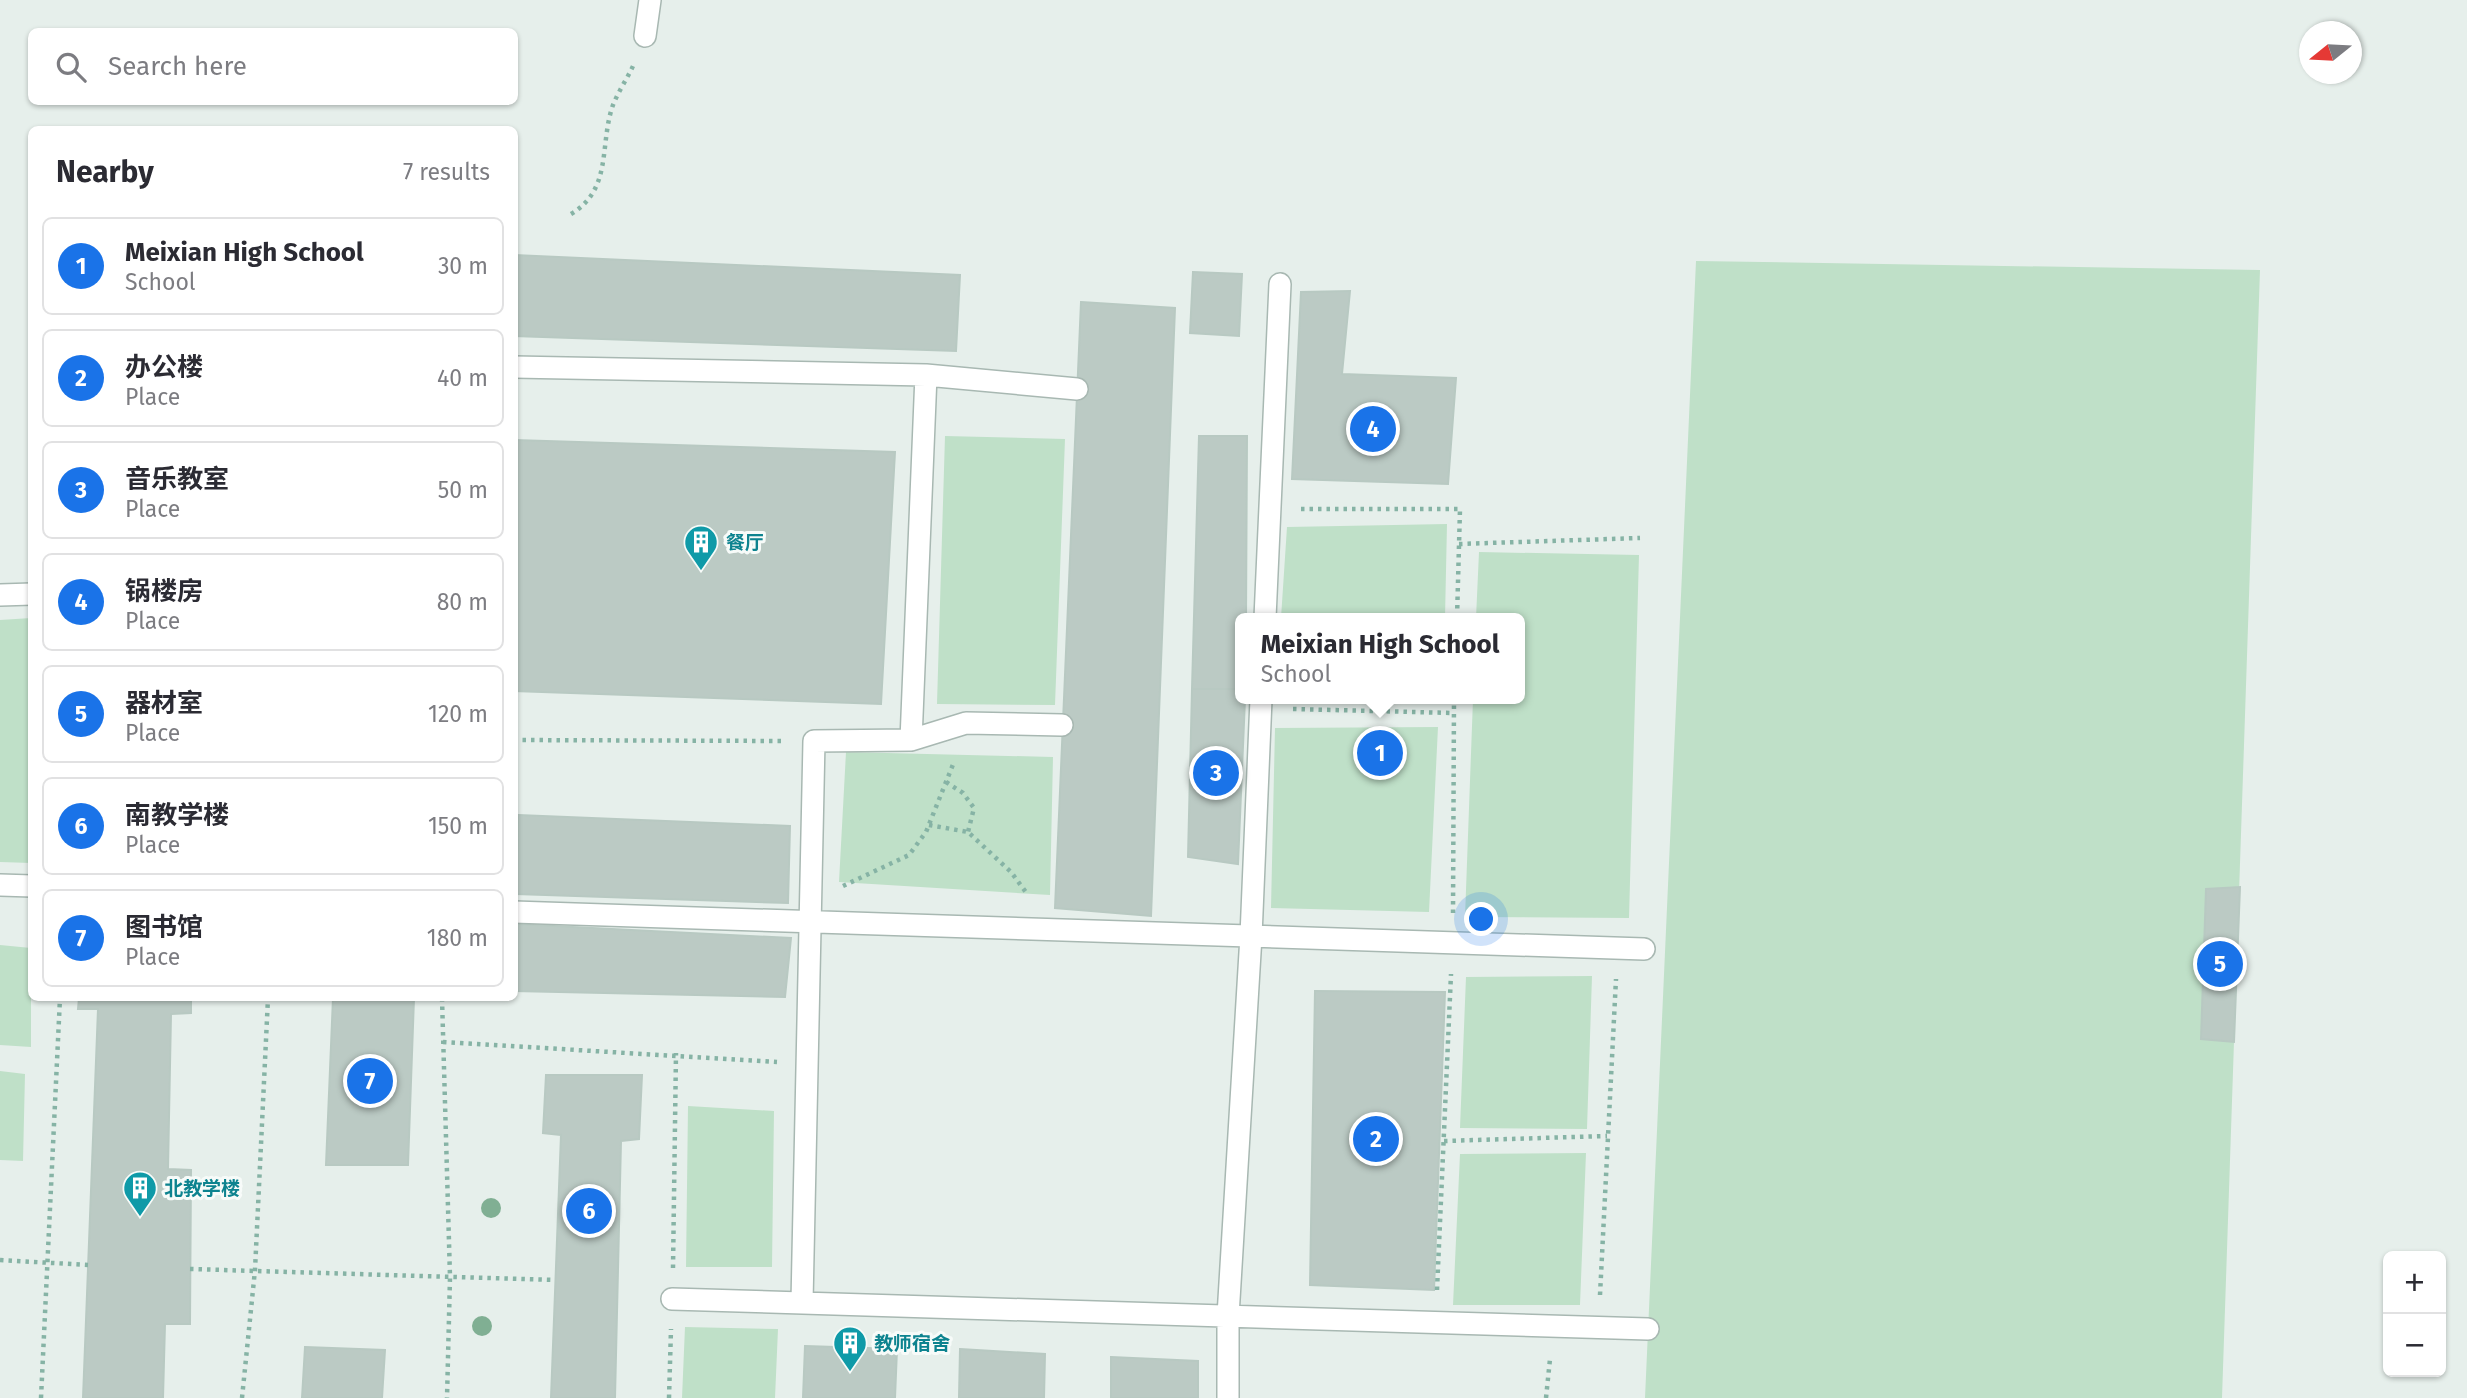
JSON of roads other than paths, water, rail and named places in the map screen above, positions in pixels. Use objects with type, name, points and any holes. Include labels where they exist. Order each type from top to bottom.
[{"type":"street","points":[[645,36],[650,0]]},
{"type":"street","points":[[1265,613],[1280,284]]},
{"type":"street","points":[[518,367],[926,375],[1077,388]]},
{"type":"street","points":[[911,740],[926,375]]},
{"type":"street","points":[[0,595],[28,594]]},
{"type":"street","points":[[1228,1398],[1228,1316],[1251,936],[1261,704]]},
{"type":"street","points":[[802,1302],[814,741],[911,740],[966,723],[1062,725]]},
{"type":"street","points":[[0,885],[28,887]]},
{"type":"street","points":[[518,912],[1644,949]]},
{"type":"street","points":[[672,1299],[1648,1329]]},
{"type":"place","name":"锅楼房","points":[[1373,429]]},
{"type":"place","name":"餐厅","points":[[701,572]]},
{"type":"place","name":"Meixian High School","points":[[1380,753]]},
{"type":"place","name":"音乐教室","points":[[1216,773]]},
{"type":"place","name":"器材室","points":[[2220,964]]},
{"type":"place","name":"图书馆","points":[[370,1081]]},
{"type":"place","name":"办公楼","points":[[1376,1139]]},
{"type":"place","name":"南教学楼","points":[[589,1211]]},
{"type":"place","name":"北教学楼","points":[[140,1218]]},
{"type":"place","name":"教师宿舍","points":[[850,1373]]}]
